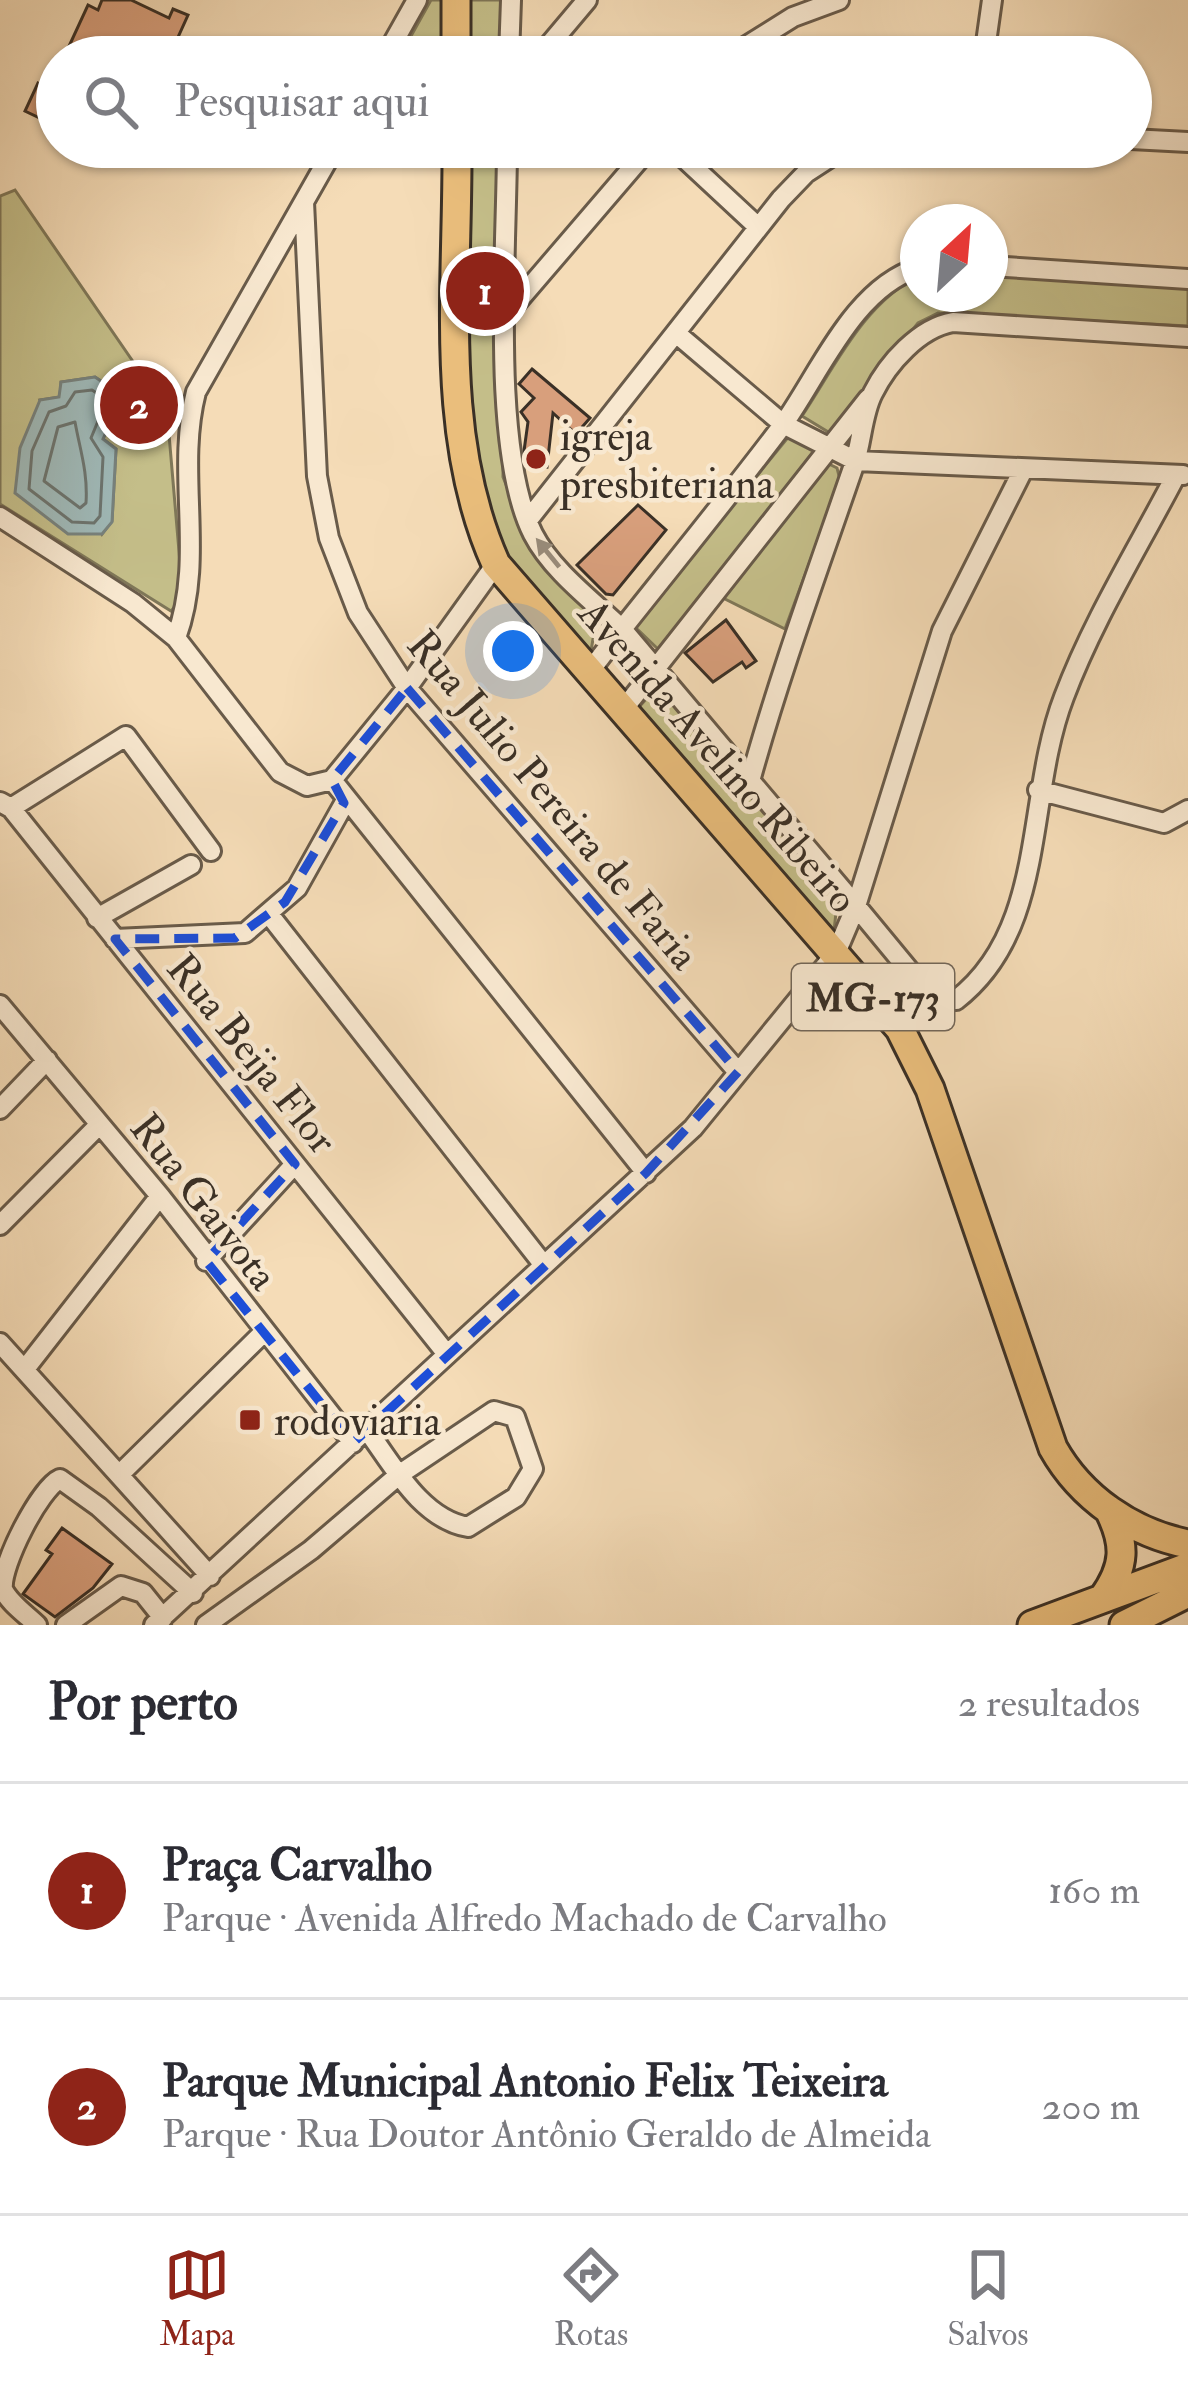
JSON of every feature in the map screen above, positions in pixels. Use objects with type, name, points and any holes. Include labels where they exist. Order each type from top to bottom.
[{"type":"highway","points":[[456,0],[456,36]]},
{"type":"highway","name":"Avenida Avelino Ribeiro","points":[[457,168],[458,423],[476,519],[496,563],[836,953],[912,1048],[1044,1430],[1078,1484],[1109,1510]]},
{"type":"highway","points":[[1102,1598],[1124,1558],[1122,1536],[1109,1510]]},
{"type":"highway","name":"MG-173","points":[[1109,1510],[1142,1529],[1188,1544]]},
{"type":"highway","points":[[1032,1625],[1188,1568]]},
{"type":"highway","points":[[1124,1625],[1188,1593]]},
{"type":"street","points":[[397,36],[417,0]]},
{"type":"street","points":[[510,36],[512,0]]},
{"type":"street","points":[[559,36],[586,0]]},
{"type":"street","points":[[762,36],[793,16],[839,0]]},
{"type":"street","points":[[987,36],[992,0]]},
{"type":"street","points":[[1152,140],[1188,142]]},
{"type":"street","points":[[176,638],[191,585],[188,426],[196,392],[323,168]]},
{"type":"street","points":[[507,168],[510,462],[528,520],[547,556],[655,665],[917,986],[942,1003],[956,1000],[985,974],[1014,930],[1038,790],[1065,695],[1182,475],[856,460],[783,424],[677,334]]},
{"type":"street","points":[[506,315],[632,168]]},
{"type":"street","points":[[695,168],[758,227]]},
{"type":"street","points":[[528,520],[758,227],[814,168]]},
{"type":"street","name":"Rua Julio Pereira de Faria","points":[[304,202],[311,408],[329,538],[358,613],[407,688],[738,1072]]},
{"type":"street","points":[[1008,267],[1188,279]]},
{"type":"street","points":[[590,670],[783,424],[854,319],[900,276]]},
{"type":"street","points":[[622,711],[905,350],[940,324],[1188,338]]},
{"type":"street","points":[[751,781],[797,618],[856,460],[872,394]]},
{"type":"street","points":[[65,1625],[121,1586],[143,1593],[159,1622],[646,1173],[738,1072],[836,953],[856,906],[942,631],[1023,470]]},
{"type":"street","points":[[0,517],[133,603],[176,638],[280,772],[307,786],[332,780],[407,688],[496,563]]},
{"type":"street","points":[[5,805],[126,736],[212,851]]},
{"type":"street","points":[[332,780],[646,1173]]},
{"type":"street","points":[[1038,790],[1164,823],[1188,810]]},
{"type":"street","points":[[115,939],[169,932],[235,938],[308,873],[345,802]]},
{"type":"street","name":"Rua Beija Flor","points":[[5,805],[446,1353]]},
{"type":"street","points":[[97,918],[191,865]]},
{"type":"street","points":[[268,913],[543,1264]]},
{"type":"street","name":"Rua Gaivota","points":[[0,1005],[160,1196],[263,1333],[400,1474]]},
{"type":"street","points":[[0,1109],[47,1060]]},
{"type":"street","points":[[0,1225],[99,1125]]},
{"type":"street","points":[[206,1261],[295,1164]]},
{"type":"street","points":[[25,1369],[160,1196]]},
{"type":"street","points":[[119,1475],[263,1333]]},
{"type":"street","points":[[0,1343],[210,1576]]},
{"type":"street","points":[[206,1625],[311,1550],[400,1474],[494,1411],[515,1417],[532,1454],[533,1468],[516,1497],[468,1527],[428,1508],[400,1474]]},
{"type":"street","points":[[37,1625],[5,1593],[2,1577],[30,1514],[49,1485],[60,1479],[99,1507],[193,1593]]},
{"type":"highlighted area","points":[[407,688],[738,1072],[646,1173],[353,1443],[206,1261],[295,1164],[115,939],[235,938],[285,902],[344,803],[332,780]]},
{"type":"shaded area","points":[[431,0],[443,0],[446,36],[411,36]]},
{"type":"shaded area","points":[[467,0],[504,0],[503,36],[467,36]]},
{"type":"shaded area","points":[[468,168],[503,168],[503,477],[531,547],[596,621],[591,651],[540,597],[498,538],[474,453],[466,348]]},
{"type":"shaded area","points":[[15,190],[167,411],[183,598],[171,611],[0,504],[0,196]],"holes":[[[95,377],[114,390],[115,412],[103,439],[116,449],[112,521],[102,534],[40,400],[60,397],[61,382]]]},
{"type":"shaded area","points":[[1008,274],[1188,286],[1188,326],[938,313],[918,323],[830,433],[802,416],[852,338],[899,288],[900,312],[1008,312]]},
{"type":"shaded area","points":[[790,435],[815,450],[659,650],[634,626]]},
{"type":"shaded area","points":[[829,464],[837,468],[840,480],[785,629],[723,598],[817,469]]},
{"type":"shaded area","points":[[658,686],[664,686],[838,894],[834,931],[639,707]]},
{"type":"water","points":[[95,377],[114,390],[115,412],[103,439],[116,449],[112,522],[102,534],[68,534],[15,493],[20,448],[40,400],[59,397],[61,382]]},
{"type":"building","points":[[102,0],[131,0],[169,18],[173,9],[188,15],[178,36],[74,36],[88,5],[98,10]]},
{"type":"building","points":[[36,87],[36,116],[25,111]]},
{"type":"building","points":[[532,369],[590,418],[576,434],[553,413],[547,467],[527,465],[524,451],[528,422],[521,412],[534,398],[519,384]]},
{"type":"building","points":[[638,505],[666,530],[613,595],[606,594],[577,565]]},
{"type":"building","points":[[726,620],[756,661],[746,668],[742,662],[713,682],[685,653]]},
{"type":"building","points":[[62,1528],[112,1564],[93,1588],[55,1617],[23,1594],[52,1554],[46,1550]]},
{"type":"place","name":"Praça Carvalho","points":[[485,291]]},
{"type":"place","name":"Parque Municipal Antonio Felix Teixeira","points":[[139,405]]},
{"type":"place","name":"igreja presbiteriana","points":[[536,459]]},
{"type":"place","name":"rodoviaria","points":[[250,1420]]}]
